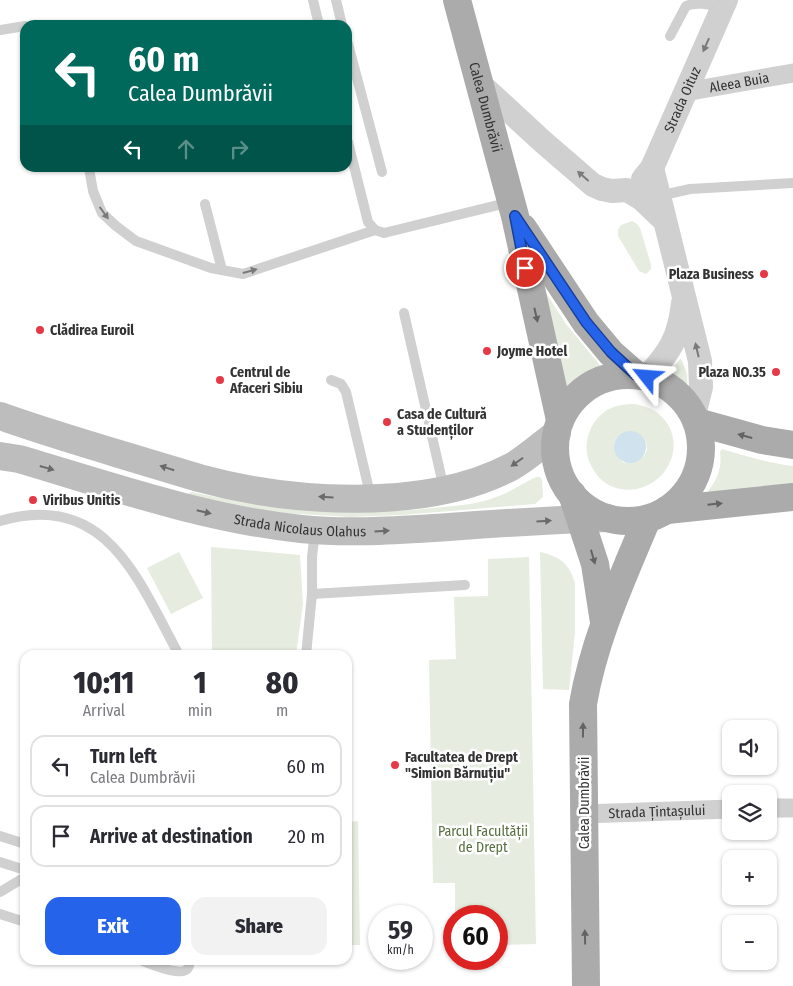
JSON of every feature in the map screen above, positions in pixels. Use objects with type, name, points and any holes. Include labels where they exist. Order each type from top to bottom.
[{"type":"main road","name":"Calea Dumbrăvii","points":[[457,0],[513,209],[558,427]]},
{"type":"main road","name":"Calea Dumbrăvii","points":[[513,209],[586,322],[611,352],[642,376]]},
{"type":"main road","points":[[657,514],[679,501],[695,478],[702,450],[701,435],[696,418],[688,405],[675,391],[659,381],[642,376],[609,377],[591,385],[575,398],[558,427],[556,459],[559,472],[575,507],[588,508],[607,518],[620,521],[657,514],[793,497]]},
{"type":"main road","name":"Strada Nicolaus Olahus","points":[[0,416],[33,428],[190,475],[232,485],[310,496],[371,499],[417,495],[468,484],[512,466],[558,427]]},
{"type":"main road","points":[[696,418],[762,440],[793,445]]},
{"type":"main road","name":"Strada Nicolaus Olahus","points":[[0,456],[19,459],[210,513],[268,525],[315,530],[375,531],[575,507]]},
{"type":"main road","name":"Calea Dumbrăvii","points":[[575,507],[595,564],[604,623]]},
{"type":"main road","name":"Calea Dumbrăvii","points":[[586,986],[583,704],[588,674],[604,623],[657,514]]},
{"type":"street","name":"Strada Oituz","points":[[627,190],[644,179],[652,168],[725,4]]},
{"type":"street","name":"Aleea Buia","points":[[685,92],[793,73]]},
{"type":"street","points":[[478,81],[542,142],[593,185],[612,191],[627,190],[642,199],[664,220]]},
{"type":"street","points":[[652,168],[698,352],[701,387],[696,418]]},
{"type":"street","points":[[642,376],[662,360],[675,339],[681,324],[684,297]]},
{"type":"street","points":[[777,808],[793,808]]},
{"type":"street","name":"Strada Țintașului","points":[[583,814],[722,809]]},
{"type":"lane","points":[[313,0],[318,20]]},
{"type":"lane","points":[[336,0],[341,20]]},
{"type":"lane","points":[[670,36],[686,6],[691,4],[725,4]]},
{"type":"lane","points":[[0,30],[20,27]]},
{"type":"lane","points":[[352,59],[382,172]]},
{"type":"lane","points":[[352,158],[368,222],[375,230],[384,233],[513,209]]},
{"type":"lane","points":[[91,172],[93,191],[102,213],[116,226],[136,241],[211,268],[244,274],[375,230]]},
{"type":"lane","points":[[659,196],[690,189],[793,183]]},
{"type":"lane","points":[[205,204],[222,270]]},
{"type":"lane","points":[[404,313],[444,490]]},
{"type":"lane","points":[[331,380],[341,384],[346,392],[371,499]]},
{"type":"lane","points":[[0,521],[39,514],[65,518],[83,525],[106,538],[131,566],[176,650]]},
{"type":"lane","points":[[306,650],[312,594],[312,556],[315,530]]},
{"type":"lane","points":[[312,594],[465,585]]},
{"type":"lane","points":[[0,836],[20,842]]},
{"type":"lane","points":[[0,862],[20,868]]},
{"type":"lane","points":[[0,892],[20,879]]},
{"type":"lane","points":[[0,914],[20,920]]},
{"type":"lane","points":[[155,965],[177,972],[184,972],[189,965]]},
{"type":"green space","points":[[632,221],[640,228],[651,265],[651,269],[646,274],[639,271],[618,236],[618,230],[621,225]]},
{"type":"green space","points":[[544,290],[566,324],[603,369],[602,373],[569,388],[566,385],[540,292]]},
{"type":"green space","points":[[680,359],[686,372],[687,381],[684,388],[679,390],[665,378]]},
{"type":"green space","points":[[635,404],[659,414],[669,427],[673,440],[673,454],[668,467],[659,478],[647,486],[632,490],[616,488],[602,480],[592,468],[587,451],[588,437],[590,430],[603,413],[622,405]],"holes":[[[616,438],[646,442],[647,450],[644,456],[624,463],[615,452]]]},
{"type":"green space","points":[[722,449],[793,466],[793,484],[709,494],[708,491],[718,473]]},
{"type":"green space","points":[[536,477],[540,477],[542,480],[543,497],[535,504],[402,515],[349,517],[282,513],[232,505],[188,494],[191,492],[251,503],[311,510],[402,511],[481,502],[507,493]]},
{"type":"green space","points":[[211,547],[300,555],[303,604],[297,650],[212,650]]},
{"type":"green space","points":[[179,552],[203,598],[171,614],[147,568]]},
{"type":"green space","points":[[540,552],[553,556],[563,562],[570,571],[575,584],[575,632],[569,690],[543,689]]},
{"type":"green space","name":"Parcul Facultății de Drept","points":[[529,557],[536,944],[508,945],[508,905],[455,905],[455,883],[433,883],[429,660],[456,659],[454,597],[488,596],[488,559]]},
{"type":"green space","points":[[358,821],[360,945],[352,945],[352,822]]},
{"type":"water","points":[[630,431],[642,435],[646,447],[642,459],[630,463],[618,459],[614,447],[618,435]]},
{"type":"place","name":"Plaza Business","points":[[764,274]]},
{"type":"place","name":"Clădirea Euroil","points":[[40,330]]},
{"type":"place","name":"Joyme Hotel","points":[[487,351]]},
{"type":"place","name":"Plaza NO.35","points":[[776,372]]},
{"type":"place","name":"Centrul de Afaceri Sibiu","points":[[220,380]]},
{"type":"place","name":"Casa de Cultură a Studenților","points":[[387,422]]},
{"type":"place","name":"Viribus Unitis","points":[[33,500]]},
{"type":"place","name":"Facultatea de Drept \"Simion Bărnuțiu\"","points":[[395,765]]},
{"type":"route","points":[[525,268],[515,216],[586,322],[611,352],[636,375],[647,377]]}]
